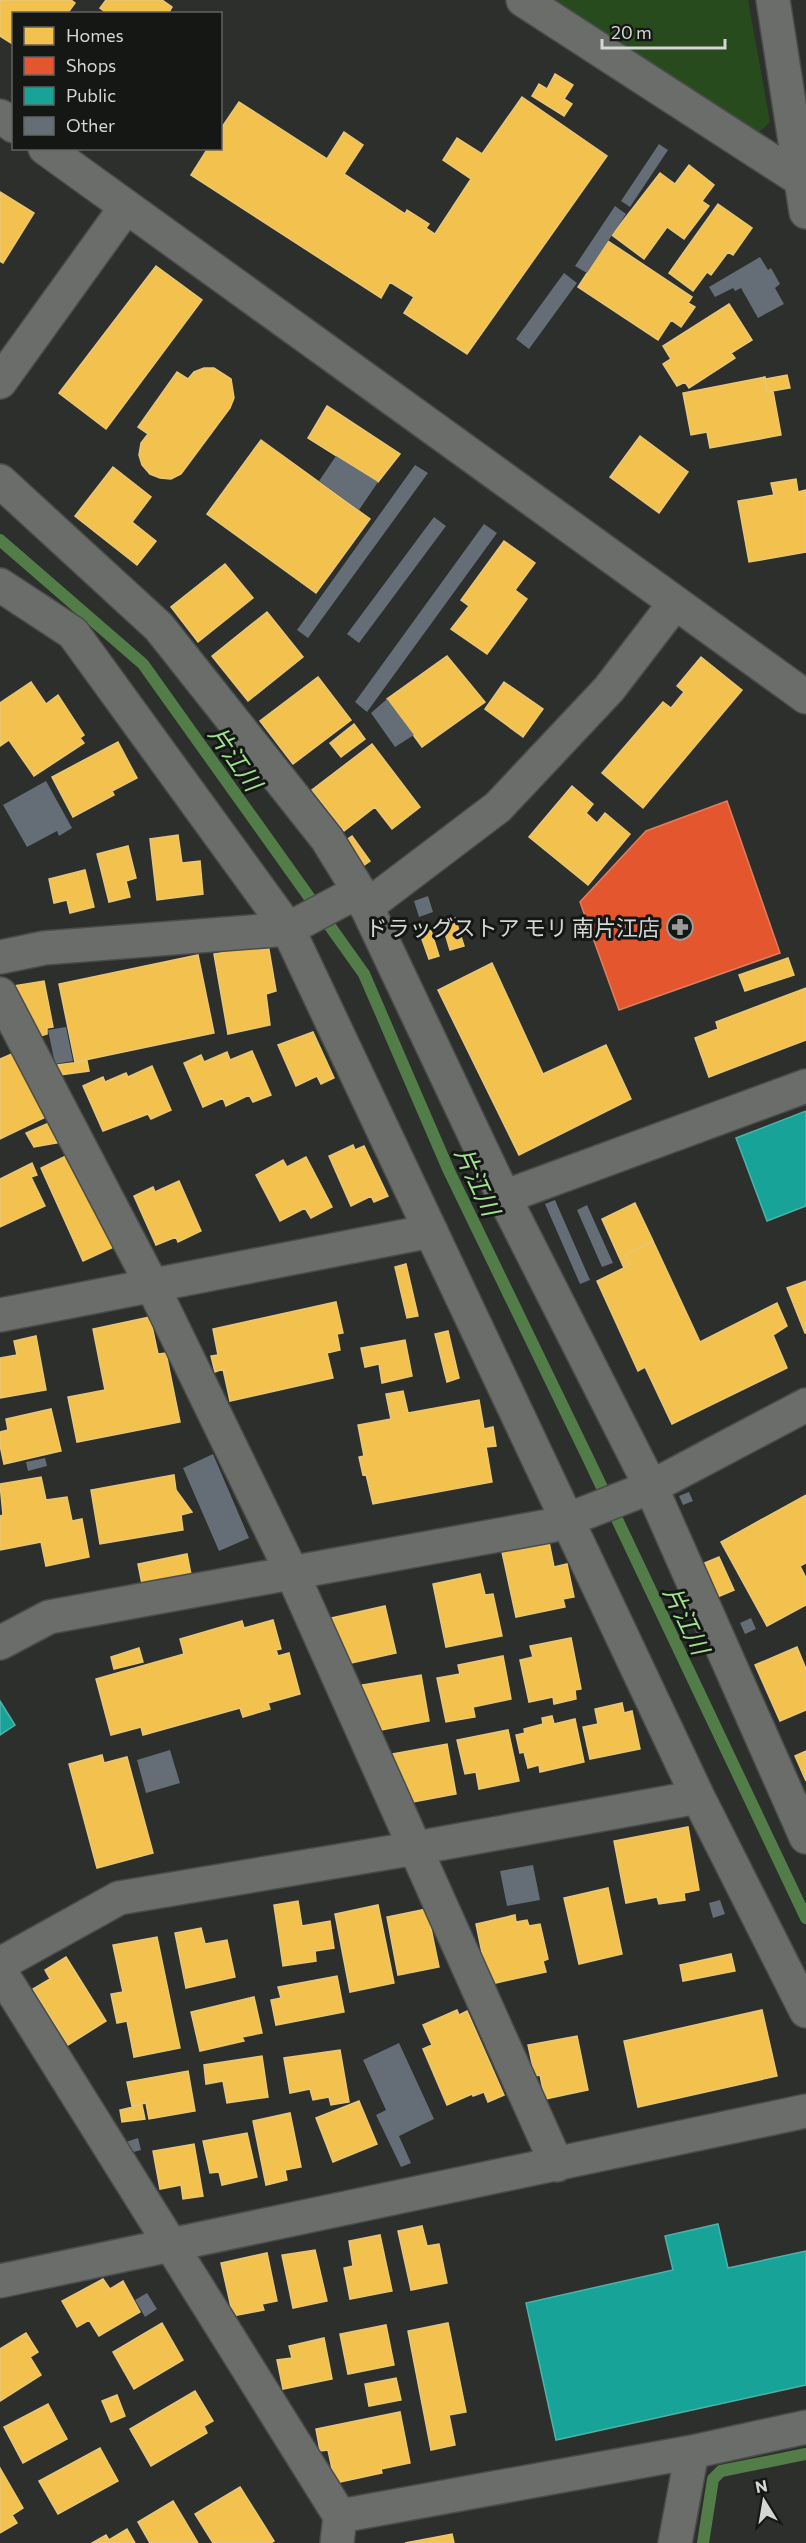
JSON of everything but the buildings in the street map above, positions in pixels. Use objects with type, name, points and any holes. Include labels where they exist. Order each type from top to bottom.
[{"type":"street","points":[[522,0],[804,179]]},
{"type":"street","points":[[773,0],[804,179],[806,212]]},
{"type":"street","points":[[48,150],[806,697]]},
{"type":"street","points":[[0,382],[126,207]]},
{"type":"street","points":[[0,481],[159,627],[327,839],[363,899],[504,1197],[651,1487],[806,1838]]},
{"type":"street","points":[[0,585],[73,633],[288,930],[698,1797],[806,2011]]},
{"type":"street","points":[[0,957],[44,948],[288,930],[363,899],[498,807],[609,689],[675,603]]},
{"type":"street","points":[[0,994],[152,1285],[292,1573],[557,2165]]},
{"type":"street","points":[[504,1197],[806,1086]]},
{"type":"street","points":[[0,1315],[431,1231]]},
{"type":"street","points":[[0,1643],[49,1617],[554,1525],[651,1487],[806,1405]]},
{"type":"street","points":[[0,1964],[119,1898],[698,1797]]},
{"type":"street","points":[[0,1971],[170,2246],[339,2529],[806,2427]]},
{"type":"street","points":[[0,2282],[806,2111]]},
{"type":"street","points":[[675,2543],[692,2452]]},
{"type":"green space","points":[[550,0],[748,0],[770,122],[757,134]]},
{"type":"waterway","name":"片江川","points":[[0,540],[143,664],[364,974],[449,1171],[806,1918]]},
{"type":"waterway","points":[[703,2543],[713,2479],[721,2471],[806,2454]]},
{"type":"place","name":"ドラッグストア モリ 南片江店","points":[[680,927]]}]
